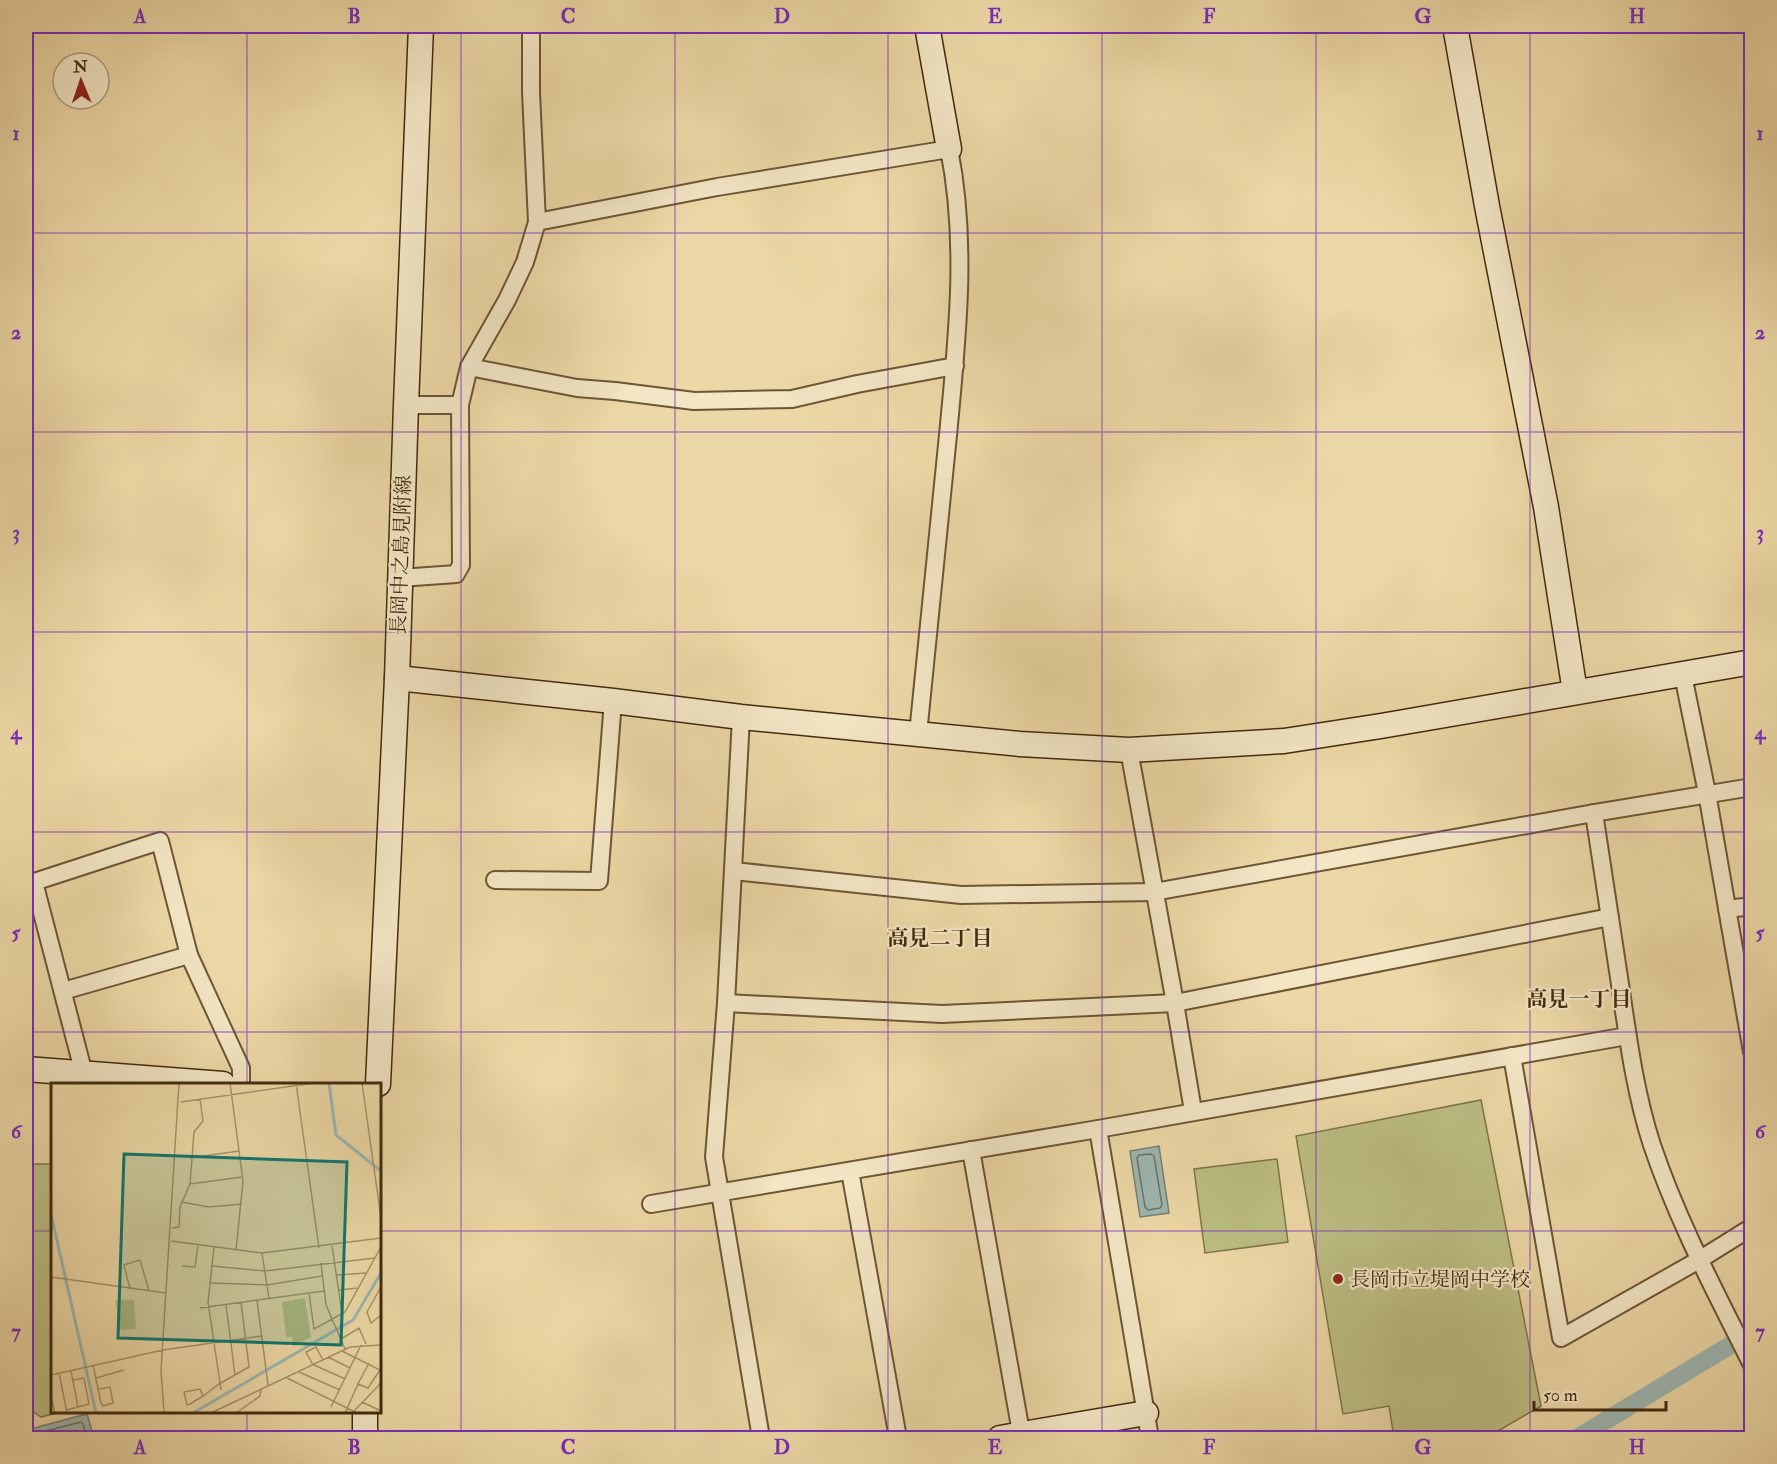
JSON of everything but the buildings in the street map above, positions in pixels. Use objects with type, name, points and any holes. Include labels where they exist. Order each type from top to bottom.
[{"type":"street","name":"長岡中之島見附線","points":[[378,1083],[397,678],[421,26]]},
{"type":"street","points":[[400,578],[456,574],[461,565],[460,405],[469,367],[507,300],[525,262],[537,222],[531,92],[531,26]]},
{"type":"street","points":[[918,734],[955,366],[960,274],[956,182],[927,26]]},
{"type":"street","points":[[1455,26],[1487,206],[1546,507],[1575,692]]},
{"type":"street","points":[[537,222],[717,187],[949,149]]},
{"type":"street","points":[[469,367],[577,388],[694,401],[716,401],[792,399],[857,384],[955,366]]},
{"type":"street","points":[[406,405],[460,405]]},
{"type":"street","points":[[397,678],[741,717],[1020,744],[1129,750],[1284,741],[1752,662]]},
{"type":"street","points":[[1683,675],[1749,1021],[1752,1052]]},
{"type":"street","points":[[495,880],[599,881],[613,701]]},
{"type":"street","points":[[741,717],[726,1003],[714,1157],[761,1438]]},
{"type":"street","points":[[1129,750],[1193,1112]]},
{"type":"street","points":[[734,871],[961,895],[1154,892],[1752,787]]},
{"type":"street","points":[[1594,813],[1635,1080],[1652,1144],[1675,1206],[1699,1260],[1748,1358]]},
{"type":"street","points":[[84,1074],[34,882],[160,841],[189,955],[241,1068],[241,1083]]},
{"type":"street","points":[[1727,909],[1752,906]]},
{"type":"street","points":[[726,1003],[942,1014],[1175,1003],[1610,917]]},
{"type":"street","points":[[63,992],[189,955]]},
{"type":"street","points":[[651,1204],[1098,1129],[1628,1036]]},
{"type":"street","points":[[1512,1056],[1561,1338],[1699,1260],[1752,1227]]},
{"type":"street","points":[[26,1069],[209,1083]]},
{"type":"street","points":[[1098,1129],[1150,1438]]},
{"type":"street","points":[[971,1150],[1014,1437],[1146,1413]]},
{"type":"street","points":[[850,1171],[898,1438]]},
{"type":"street","points":[[365,1413],[365,1438]]},
{"type":"green space","points":[[1481,1100],[1541,1406],[1486,1438],[1394,1438],[1389,1406],[1343,1414],[1296,1136]]},
{"type":"green space","points":[[1277,1159],[1288,1242],[1205,1253],[1194,1169]]},
{"type":"green space","points":[[26,1164],[51,1164],[51,1413],[58,1413],[41,1417],[26,1407]]},
{"type":"water","points":[[1159,1146],[1169,1213],[1140,1217],[1130,1151]]},
{"type":"water","points":[[87,1414],[94,1438],[26,1438],[26,1430]]},
{"type":"waterway","points":[[1577,1438],[1752,1332]]},
{"type":"place","name":"長岡市立堤岡中学校","points":[[1338,1279]]},
{"type":"district","name":"高見二丁目","points":[[940,938]]},
{"type":"district","name":"高見一丁目","points":[[1579,999]]}]
